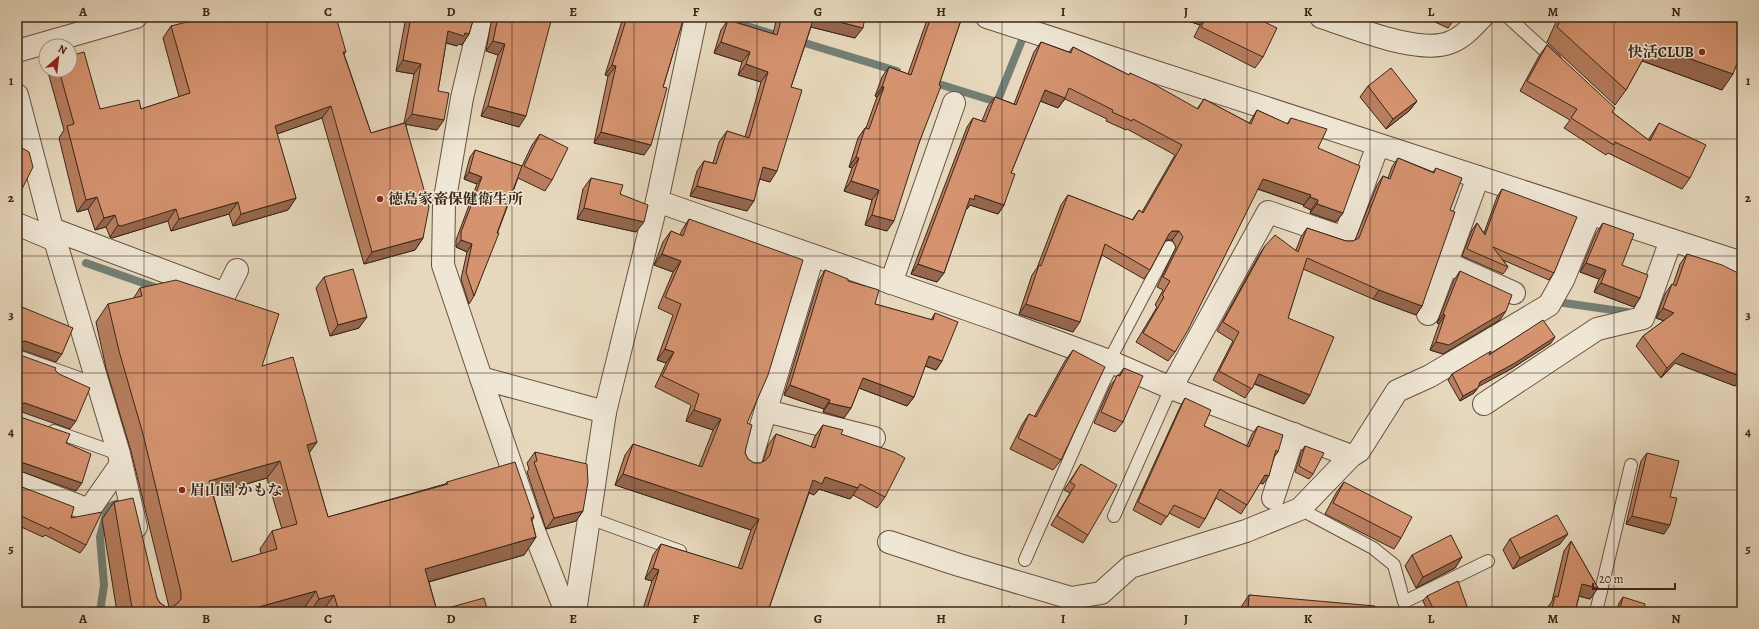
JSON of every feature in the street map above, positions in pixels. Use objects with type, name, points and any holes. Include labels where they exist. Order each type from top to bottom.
[{"type":"street","points":[[17,51],[136,17]]},
{"type":"street","points":[[481,17],[462,98],[444,204],[443,265],[532,526],[566,612]]},
{"type":"street","points":[[987,17],[1742,263]]},
{"type":"street","points":[[1321,17],[1405,43],[1432,46],[1451,42],[1468,31],[1482,17]]},
{"type":"street","points":[[575,612],[605,412],[657,200],[696,19]]},
{"type":"street","points":[[17,95],[54,235],[120,459],[141,545]]},
{"type":"street","points":[[891,283],[954,103]]},
{"type":"street","points":[[1171,388],[1268,212],[1344,238],[1378,145]]},
{"type":"street","points":[[1428,314],[1478,177]]},
{"type":"street","points":[[657,200],[1111,362],[1171,388],[1351,456]]},
{"type":"street","points":[[889,542],[959,565],[1071,598],[1101,593],[1130,567],[1246,531],[1300,509],[1351,456],[1359,451],[1398,391],[1430,376],[1549,305],[1564,280],[1590,214]]},
{"type":"street","points":[[17,224],[54,235],[225,294],[237,270]]},
{"type":"street","points":[[1484,404],[1596,329],[1643,318],[1671,240]]},
{"type":"street","points":[[750,462],[813,256]]},
{"type":"street","points":[[1447,263],[1514,293]]},
{"type":"street","points":[[481,378],[605,412]]},
{"type":"street","points":[[766,411],[874,438]]},
{"type":"street","points":[[1273,498],[1294,434]]},
{"type":"street","points":[[17,482],[90,510],[120,459]]},
{"type":"lane","points":[[1508,17],[1566,71]]},
{"type":"lane","points":[[1025,560],[1111,362],[1169,247]]},
{"type":"lane","points":[[17,356],[99,385]]},
{"type":"lane","points":[[1114,516],[1171,388]]},
{"type":"lane","points":[[46,428],[120,459]]},
{"type":"lane","points":[[1596,612],[1631,465]]},
{"type":"lane","points":[[1300,509],[1373,548],[1394,566],[1404,602],[1488,561]]},
{"type":"lane","points":[[589,518],[694,555]]},
{"type":"building","points":[[207,17],[336,17],[346,52],[343,52],[371,133],[405,123],[429,207],[423,238],[372,252],[331,106],[275,126],[296,198],[241,214],[238,202],[179,219],[176,209],[121,226],[118,225],[115,215],[104,218],[97,197],[86,200],[67,126],[74,124],[61,78],[78,78],[78,54],[84,52],[100,109],[139,100],[141,109],[190,93],[171,26]]},
{"type":"building","points":[[411,17],[474,17],[469,34],[465,33],[464,36],[448,31],[438,91],[449,93],[444,120],[412,114],[421,64],[403,60]]},
{"type":"building","points":[[498,17],[552,17],[526,116],[488,106],[505,44],[493,41]]},
{"type":"building","points":[[627,17],[684,17],[663,87],[667,88],[651,145],[601,132],[616,66],[612,65]]},
{"type":"building","points":[[782,17],[814,17],[791,87],[802,90],[777,171],[763,167],[754,201],[697,186],[704,161],[716,164],[727,131],[749,138],[768,72],[746,64],[750,52],[721,42],[728,20],[777,35]]},
{"type":"building","points":[[820,17],[865,17],[863,28]]},
{"type":"building","points":[[931,17],[962,17],[939,85],[941,86],[919,143],[894,221],[872,215],[879,190],[851,181],[859,158],[856,157],[865,128],[869,129],[884,87],[882,87],[889,67],[911,75]]},
{"type":"building","points":[[1206,17],[1254,17],[1277,28],[1263,57],[1201,27]]},
{"type":"building","points":[[1562,17],[1742,17],[1742,50],[1733,74],[1651,45],[1626,90],[1557,27]]},
{"type":"building","points":[[1041,42],[1071,53],[1073,47],[1129,75],[1130,73],[1150,82],[1198,109],[1204,99],[1251,124],[1257,110],[1288,124],[1291,118],[1327,129],[1318,148],[1360,166],[1343,213],[1317,204],[1318,200],[1310,197],[1311,195],[1263,179],[1188,330],[1175,352],[1143,333],[1164,297],[1162,295],[1170,281],[1163,277],[1183,237],[1179,231],[1172,231],[1169,234],[1150,270],[1105,244],[1080,322],[1026,304],[1039,265],[1041,266],[1068,195],[1133,220],[1139,210],[1143,213],[1182,145],[1133,119],[1132,121],[1112,112],[1113,110],[1069,88],[1065,98],[1045,90],[1011,173],[1015,174],[1004,205],[975,195],[974,200],[970,198],[944,273],[918,264],[973,118],[985,122],[995,97],[1016,105]]},
{"type":"building","points":[[1547,45],[1615,108],[1612,112],[1650,141],[1659,123],[1706,145],[1690,178],[1615,142],[1614,145],[1571,118],[1577,109],[1527,81]]},
{"type":"building","points":[[1391,68],[1417,101],[1393,119],[1368,86]]},
{"type":"building","points":[[540,134],[568,148],[552,180],[524,166]]},
{"type":"building","points":[[17,145],[29,152],[33,167],[18,197],[17,196]]},
{"type":"building","points":[[475,150],[522,166],[497,233],[499,233],[474,296],[466,272],[472,244],[461,240],[461,232],[482,177],[469,172]]},
{"type":"building","points":[[1398,158],[1434,173],[1436,168],[1462,178],[1450,210],[1455,212],[1422,306],[1379,290],[1307,258],[1288,318],[1334,337],[1310,395],[1259,374],[1252,389],[1219,371],[1239,332],[1223,322],[1265,246],[1275,235],[1298,252],[1307,228],[1346,241],[1353,241],[1359,238],[1383,176],[1390,179]]},
{"type":"building","points":[[591,178],[623,185],[620,194],[648,205],[644,222],[584,208]]},
{"type":"building","points":[[1502,189],[1577,217],[1554,273],[1493,247],[1508,267],[1467,249],[1477,223],[1485,235]]},
{"type":"building","points":[[689,219],[803,260],[768,375],[747,423],[752,425],[745,453],[748,459],[754,463],[760,463],[766,460],[770,455],[776,434],[815,448],[823,425],[843,430],[841,434],[894,452],[905,458],[885,497],[860,484],[858,488],[825,477],[822,484],[813,480],[768,611],[771,612],[646,612],[659,570],[653,568],[661,544],[742,569],[759,519],[623,474],[633,444],[702,467],[721,419],[694,410],[699,394],[662,376],[674,352],[665,349],[681,304],[665,297],[681,261],[662,254],[671,231],[683,236]]},
{"type":"building","points":[[1603,223],[1634,234],[1622,265],[1648,275],[1640,298],[1601,283],[1606,270],[1586,263]]},
{"type":"building","points":[[1687,254],[1722,265],[1742,275],[1742,377],[1682,353],[1667,368],[1643,336],[1674,313],[1663,308],[1672,284],[1676,286]]},
{"type":"building","points":[[353,269],[367,317],[338,325],[324,277]]},
{"type":"building","points":[[825,270],[848,279],[848,281],[879,290],[875,304],[933,320],[935,313],[958,322],[942,361],[929,356],[914,397],[863,378],[851,408],[829,403],[830,400],[790,385]]},
{"type":"building","points":[[1460,271],[1512,295],[1506,311],[1449,345],[1436,342],[1445,315],[1443,314]]},
{"type":"building","points":[[176,280],[279,314],[262,366],[293,357],[317,442],[307,445],[328,517],[448,484],[447,482],[515,462],[534,517],[531,518],[536,537],[425,569],[437,611],[484,598],[488,612],[339,612],[334,595],[319,599],[316,591],[241,612],[120,612],[121,607],[132,608],[114,502],[133,498],[157,598],[160,603],[166,607],[172,607],[181,599],[181,592],[143,434],[119,351],[108,304],[142,296],[140,288]],"holes":[[[280,461],[297,524],[272,531],[277,549],[232,562],[209,481]]]},
{"type":"building","points":[[17,305],[73,328],[62,354],[25,341],[18,342],[17,344]]},
{"type":"building","points":[[1543,320],[1555,337],[1515,363],[1480,382],[1478,388],[1463,396],[1452,374],[1491,351],[1489,355]]},
{"type":"building","points":[[1073,350],[1105,367],[1061,460],[1018,438],[1029,414],[1036,417]]},
{"type":"building","points":[[17,351],[20,355],[56,368],[55,370],[59,374],[90,388],[76,421],[25,403],[18,404],[17,406]]},
{"type":"building","points":[[1124,368],[1143,376],[1123,422],[1101,412],[1117,375],[1120,376]]},
{"type":"building","points":[[1185,398],[1211,410],[1204,426],[1249,447],[1258,426],[1283,435],[1278,452],[1276,450],[1269,476],[1265,475],[1247,505],[1220,489],[1205,519],[1174,505],[1167,517],[1138,502]]},
{"type":"building","points":[[17,413],[20,417],[70,434],[66,443],[91,454],[82,483],[21,462],[17,463]]},
{"type":"building","points":[[1305,446],[1324,453],[1313,474],[1299,466]]},
{"type":"building","points":[[535,452],[587,464],[588,482],[583,511],[554,518],[534,462],[537,461]]},
{"type":"building","points":[[1647,453],[1679,461],[1670,497],[1677,498],[1670,525],[1632,516]]},
{"type":"building","points":[[1081,464],[1117,485],[1088,535],[1057,516],[1075,485],[1070,482]]},
{"type":"building","points":[[1344,482],[1412,517],[1401,538],[1333,503]]},
{"type":"building","points":[[17,485],[74,507],[71,518],[102,512],[86,545],[50,527],[49,529],[17,514]]},
{"type":"building","points":[[1557,515],[1568,534],[1520,558],[1510,539]]},
{"type":"building","points":[[1451,535],[1462,557],[1423,577],[1412,555]]},
{"type":"building","points":[[1571,541],[1598,588],[1582,584],[1575,612],[1551,612],[1555,596],[1558,597]]},
{"type":"building","points":[[1458,581],[1469,612],[1435,612],[1427,596]]},
{"type":"building","points":[[1249,595],[1375,606],[1374,612],[1248,612]]},
{"type":"building","points":[[1623,597],[1645,604],[1643,612],[1619,612]]},
{"type":"waterway","points":[[718,17],[782,37]]},
{"type":"waterway","points":[[929,81],[997,102],[1024,35]]},
{"type":"waterway","points":[[795,40],[897,71]]},
{"type":"waterway","points":[[86,263],[160,289]]},
{"type":"waterway","points":[[1557,302],[1627,312]]},
{"type":"waterway","points":[[100,612],[104,585],[100,537],[108,507],[116,504]]},
{"type":"place","name":"快活CLUB","points":[[1702,52]]},
{"type":"place","name":"徳島家畜保健衛生所","points":[[380,199]]},
{"type":"place","name":"眉山園 かもな","points":[[182,490]]}]
